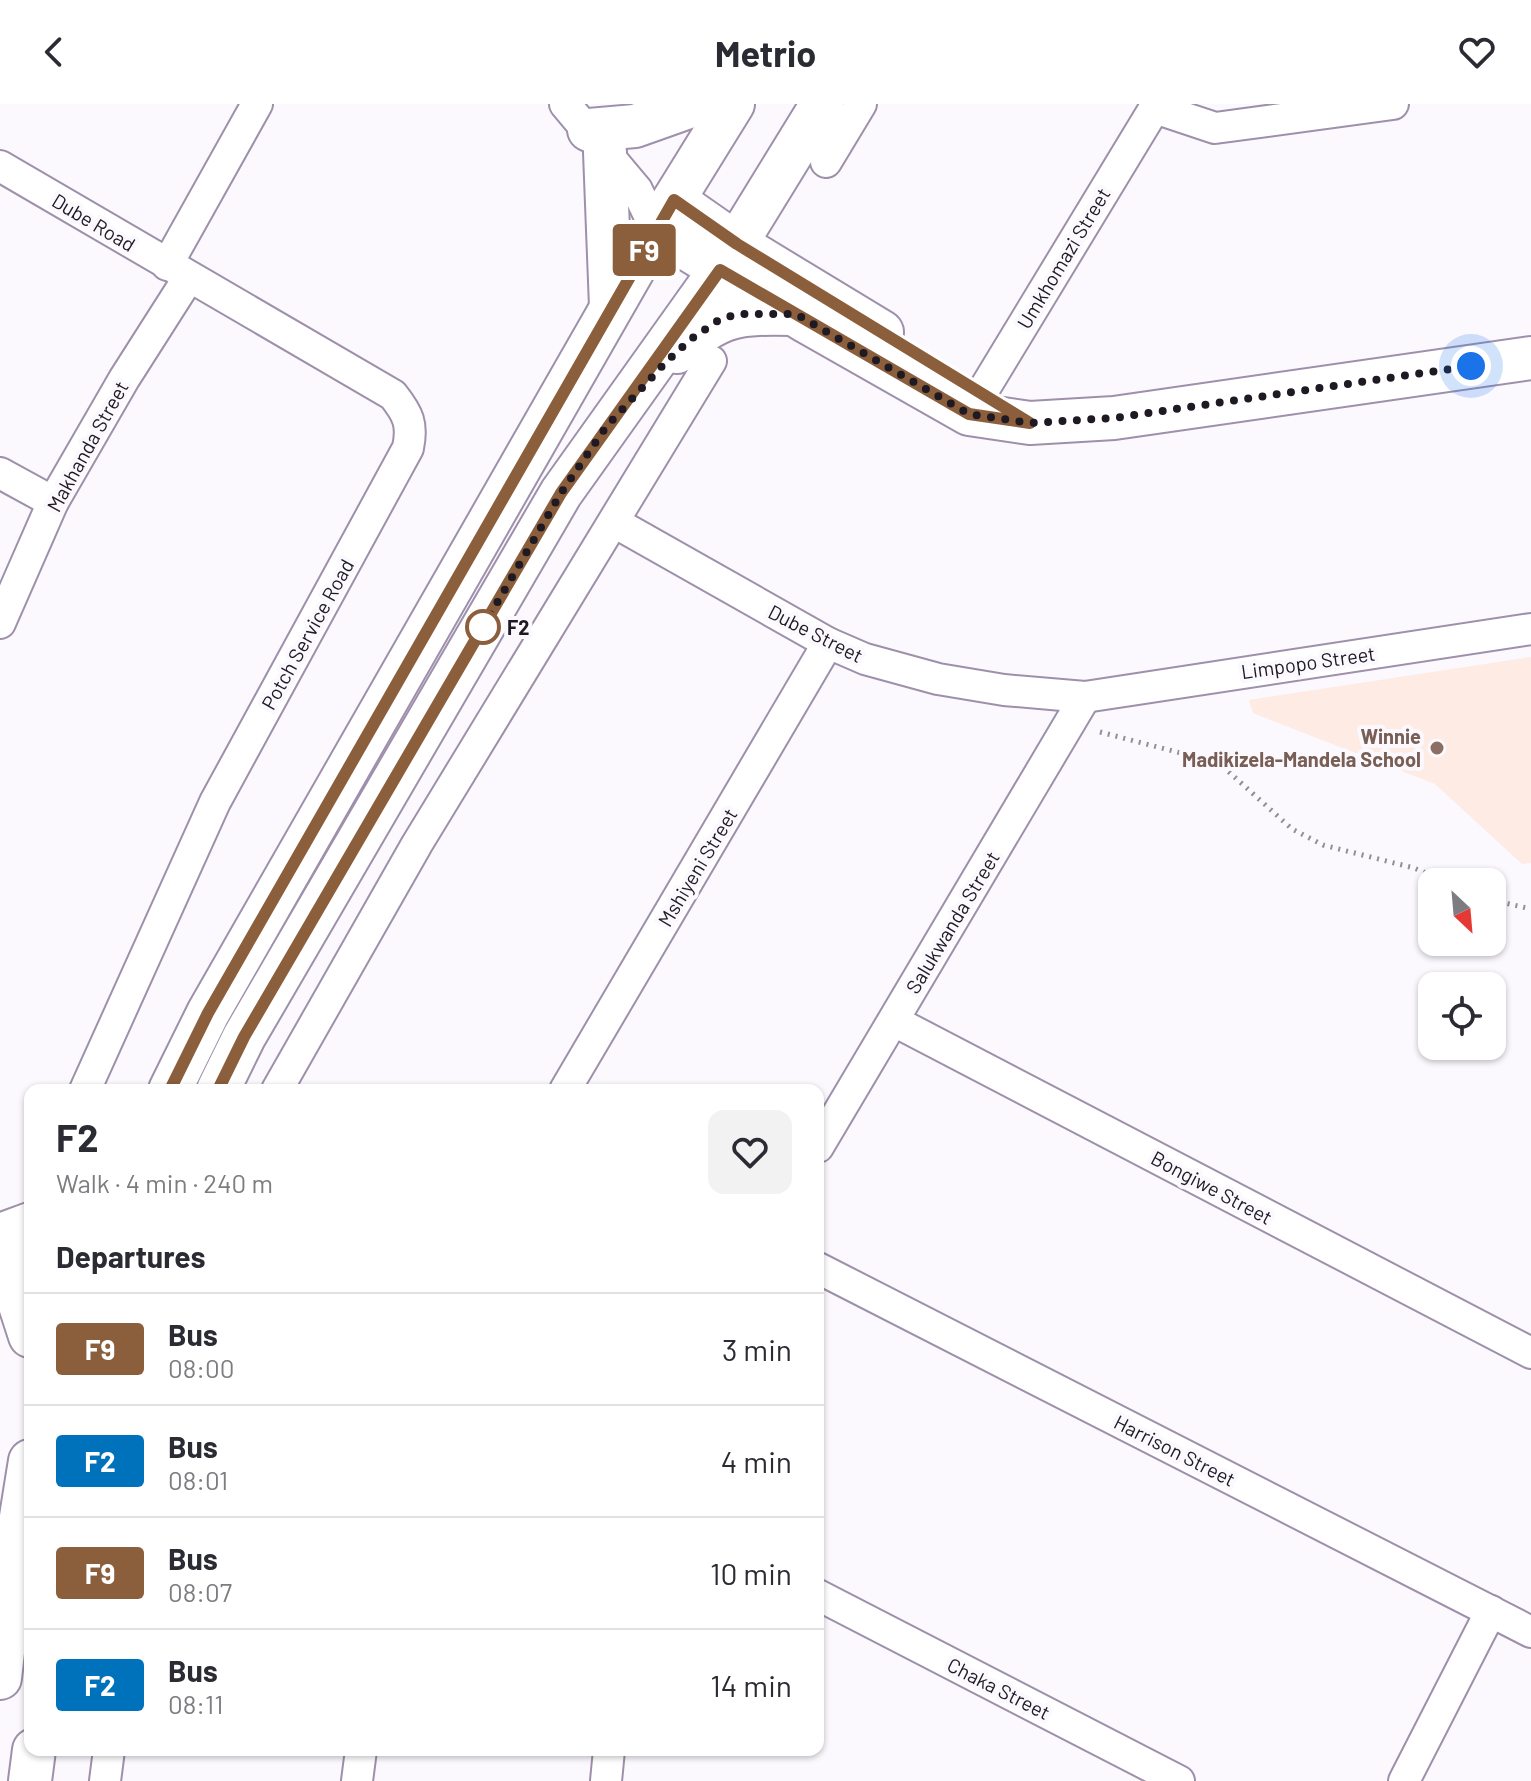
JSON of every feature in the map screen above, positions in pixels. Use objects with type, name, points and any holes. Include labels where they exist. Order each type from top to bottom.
[{"type":"main road","points":[[611,309],[586,129],[635,126],[697,104]]},
{"type":"main road","points":[[173,1084],[208,1013],[611,309],[656,207],[733,104]]},
{"type":"main road","points":[[221,1084],[244,1037],[530,547],[606,427],[729,257],[822,104]]},
{"type":"main road","points":[[786,274],[780,241],[781,205],[822,104]]},
{"type":"main road","points":[[656,207],[729,257],[796,314],[975,402],[1030,423],[1114,418],[1531,358]]},
{"type":"main road","points":[[729,257],[786,274],[975,402]]},
{"type":"main road","points":[[606,427],[665,363],[719,320],[737,314],[796,314]]},
{"type":"main road","points":[[0,1235],[24,1226]]},
{"type":"main road","points":[[0,1270],[17,1296],[24,1318]]},
{"type":"main road","points":[[0,1678],[24,1498]]},
{"type":"main road","points":[[30,1781],[33,1756]]},
{"type":"street","name":"Makhanda Street","points":[[0,623],[53,502],[124,379],[257,104]]},
{"type":"street","points":[[826,162],[861,104]]},
{"type":"street","points":[[1156,106],[1215,128],[1393,104]]},
{"type":"street","name":"Umkhomazi Street","points":[[975,402],[1156,106]]},
{"type":"street","points":[[586,129],[656,207]]},
{"type":"street","name":"Dube Road","points":[[0,166],[178,271]]},
{"type":"street","name":"Potch Service Road","points":[[88,1084],[215,802],[400,463],[412,429],[410,417],[393,395],[178,271]]},
{"type":"street","points":[[280,1084],[417,844],[711,361]]},
{"type":"street","points":[[0,473],[53,502]]},
{"type":"street","name":"Dube Street","points":[[614,522],[828,643],[865,659],[938,679],[1004,690],[1085,697]]},
{"type":"street","name":"Limpopo Street","points":[[1085,697],[1531,629]]},
{"type":"street","name":"Mshiyeni Street","points":[[569,1084],[828,643]]},
{"type":"street","name":"Salukwanda Street","points":[[824,1137],[1085,697]]},
{"type":"street","name":"Bongiwe Street","points":[[894,1021],[1531,1353]]},
{"type":"street","points":[[0,1246],[24,1254]]},
{"type":"street","name":"Harrison Street","points":[[824,1271],[1531,1632]]},
{"type":"street","name":"Chaka Street","points":[[824,1598],[1179,1781]]},
{"type":"street","points":[[1404,1781],[1491,1611]]},
{"type":"street","points":[[105,1781],[108,1756]]},
{"type":"street","points":[[357,1781],[360,1756]]},
{"type":"street","points":[[606,1781],[608,1756]]},
{"type":"path","points":[[1068,726],[1118,735],[1219,763],[1292,829],[1323,845],[1418,871]]},
{"type":"path","points":[[1506,903],[1531,909]]},
{"type":"shaded area","name":"Winnie Madikizela-Mandela School","points":[[1531,657],[1531,863],[1522,864],[1435,784],[1253,713],[1249,700]]},
{"type":"bus line","name":"F9","points":[[173,1084],[208,1013],[674,200],[737,244],[1030,423],[969,414],[720,270],[561,493],[244,1037],[221,1084]]},
{"type":"place","name":"F2","points":[[483,627]]},
{"type":"place","name":"Winnie Madikizela-Mandela School","points":[[1437,748]]},
{"type":"route","points":[[483,627],[561,493],[606,427],[691,339],[719,320],[737,314],[796,314],[969,414],[1030,423],[1114,418],[1471,366]]}]
